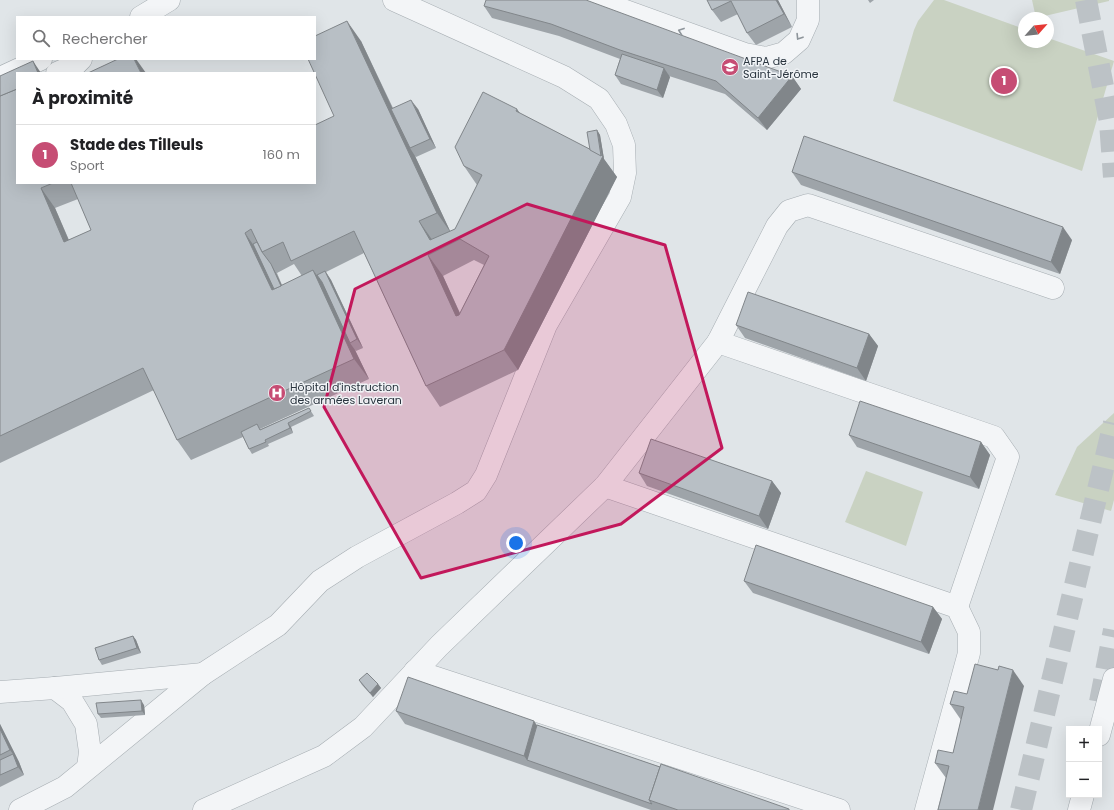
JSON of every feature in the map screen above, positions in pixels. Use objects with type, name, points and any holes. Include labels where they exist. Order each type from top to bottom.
[{"type":"street","points":[[143,16],[168,0]]},
{"type":"street","points":[[20,810],[66,787],[88,767],[204,674],[278,625],[320,581],[357,557],[457,504],[476,491],[486,475],[546,325],[620,197],[625,173],[624,146],[616,124],[599,99],[564,77],[394,0]]},
{"type":"street","points":[[595,0],[746,54],[766,58],[784,52],[799,40],[808,20],[808,0]]},
{"type":"street","points":[[0,78],[38,60]]},
{"type":"street","points":[[59,72],[80,60]]},
{"type":"street","points":[[204,810],[324,756],[363,726],[439,646],[605,486],[718,342],[776,226],[789,211],[808,205],[1053,288]]},
{"type":"street","points":[[718,342],[994,437],[1008,457],[957,607],[969,632],[969,653],[926,810]]},
{"type":"street","points":[[605,486],[957,607]]},
{"type":"street","points":[[415,671],[839,810]]},
{"type":"street","points":[[0,692],[204,674]]},
{"type":"street","points":[[1101,726],[1114,679]]},
{"type":"street","points":[[55,688],[72,701],[86,724],[90,752],[88,767]]},
{"type":"street","points":[[1079,810],[1082,798]]},
{"type":"highlighted area","points":[[527,204],[665,245],[722,448],[621,524],[421,578],[324,407],[355,289]]},
{"type":"green space","points":[[934,0],[944,0],[1018,27],[1018,48],[1054,48],[1054,40],[1114,61],[1082,171],[893,101],[918,21]]},
{"type":"green space","points":[[1032,0],[1109,0],[1054,14],[1054,12],[1035,12]]},
{"type":"green space","points":[[1114,413],[1114,500],[1111,511],[1055,495],[1077,447]]},
{"type":"green space","points":[[866,471],[923,492],[906,546],[845,522]]},
{"type":"building","points":[[486,0],[586,0],[792,76],[758,118],[716,81],[620,50],[551,24],[484,6]]},
{"type":"building","points":[[707,0],[776,0],[784,14],[747,33],[731,1],[712,10]]},
{"type":"building","points":[[347,21],[437,213],[419,221],[430,240],[455,229],[482,175],[464,166],[455,147],[483,92],[517,109],[516,111],[603,156],[504,350],[426,386],[354,231],[291,261],[283,242],[262,252],[251,229],[245,233],[272,290],[313,270],[354,359],[177,440],[143,368],[0,436],[0,96],[16,89],[16,184],[51,184],[41,188],[64,242],[91,230],[71,184],[316,184],[316,125],[334,116],[316,77],[316,72],[314,72],[308,60],[316,60],[316,36]],"holes":[[[460,239],[489,256],[459,315],[456,316],[428,255]]]},
{"type":"building","points":[[622,54],[664,68],[657,90],[615,75]]},
{"type":"building","points":[[116,60],[134,60],[140,72],[90,72]]},
{"type":"building","points":[[33,61],[38,72],[16,72],[16,89],[0,96],[0,76]]},
{"type":"building","points":[[411,100],[430,139],[410,148],[391,109]]},
{"type":"building","points":[[597,130],[601,156],[590,150],[587,132]]},
{"type":"building","points":[[804,136],[1063,227],[1051,262],[792,172]]},
{"type":"building","points":[[257,242],[271,264],[281,286],[274,289],[253,244]]},
{"type":"building","points":[[325,271],[357,339],[350,343],[322,282],[317,275]]},
{"type":"building","points":[[748,292],[869,334],[857,368],[736,325]]},
{"type":"building","points":[[860,401],[981,442],[970,477],[849,435]]},
{"type":"building","points":[[309,408],[311,411],[288,423],[290,428],[265,440],[266,442],[249,449],[241,432],[257,424],[260,430]]},
{"type":"building","points":[[651,439],[772,481],[759,516],[639,473]]},
{"type":"building","points":[[756,545],[933,607],[921,642],[744,581]]},
{"type":"building","points":[[133,636],[137,648],[99,660],[95,648]]},
{"type":"building","points":[[975,664],[998,670],[999,666],[1013,670],[978,810],[938,810],[949,766],[935,763],[938,750],[953,753],[964,707],[950,704],[954,691],[967,694]]},
{"type":"building","points":[[367,673],[378,684],[370,693],[359,680]]},
{"type":"building","points":[[408,677],[534,721],[524,756],[396,711]]},
{"type":"building","points":[[141,700],[142,711],[98,714],[96,703]]},
{"type":"building","points":[[537,725],[660,767],[649,800],[652,804],[527,760]]},
{"type":"building","points":[[0,729],[10,750],[0,755]]},
{"type":"building","points":[[13,754],[18,767],[0,775],[0,760]]},
{"type":"building","points":[[661,764],[789,810],[678,810],[649,800]]},
{"type":"tunnel","points":[[1086,0],[1110,122],[1114,177]]},
{"type":"tunnel","points":[[1021,810],[1114,423]]},
{"type":"tunnel","points":[[1100,702],[1114,630]]},
{"type":"place","name":"AFPA de Saint-Jérôme","points":[[730,67]]},
{"type":"place","name":"Stade des Tilleuls","points":[[1004,81]]},
{"type":"place","name":"Hôpital d'instruction des armées Laveran","points":[[277,393]]}]
